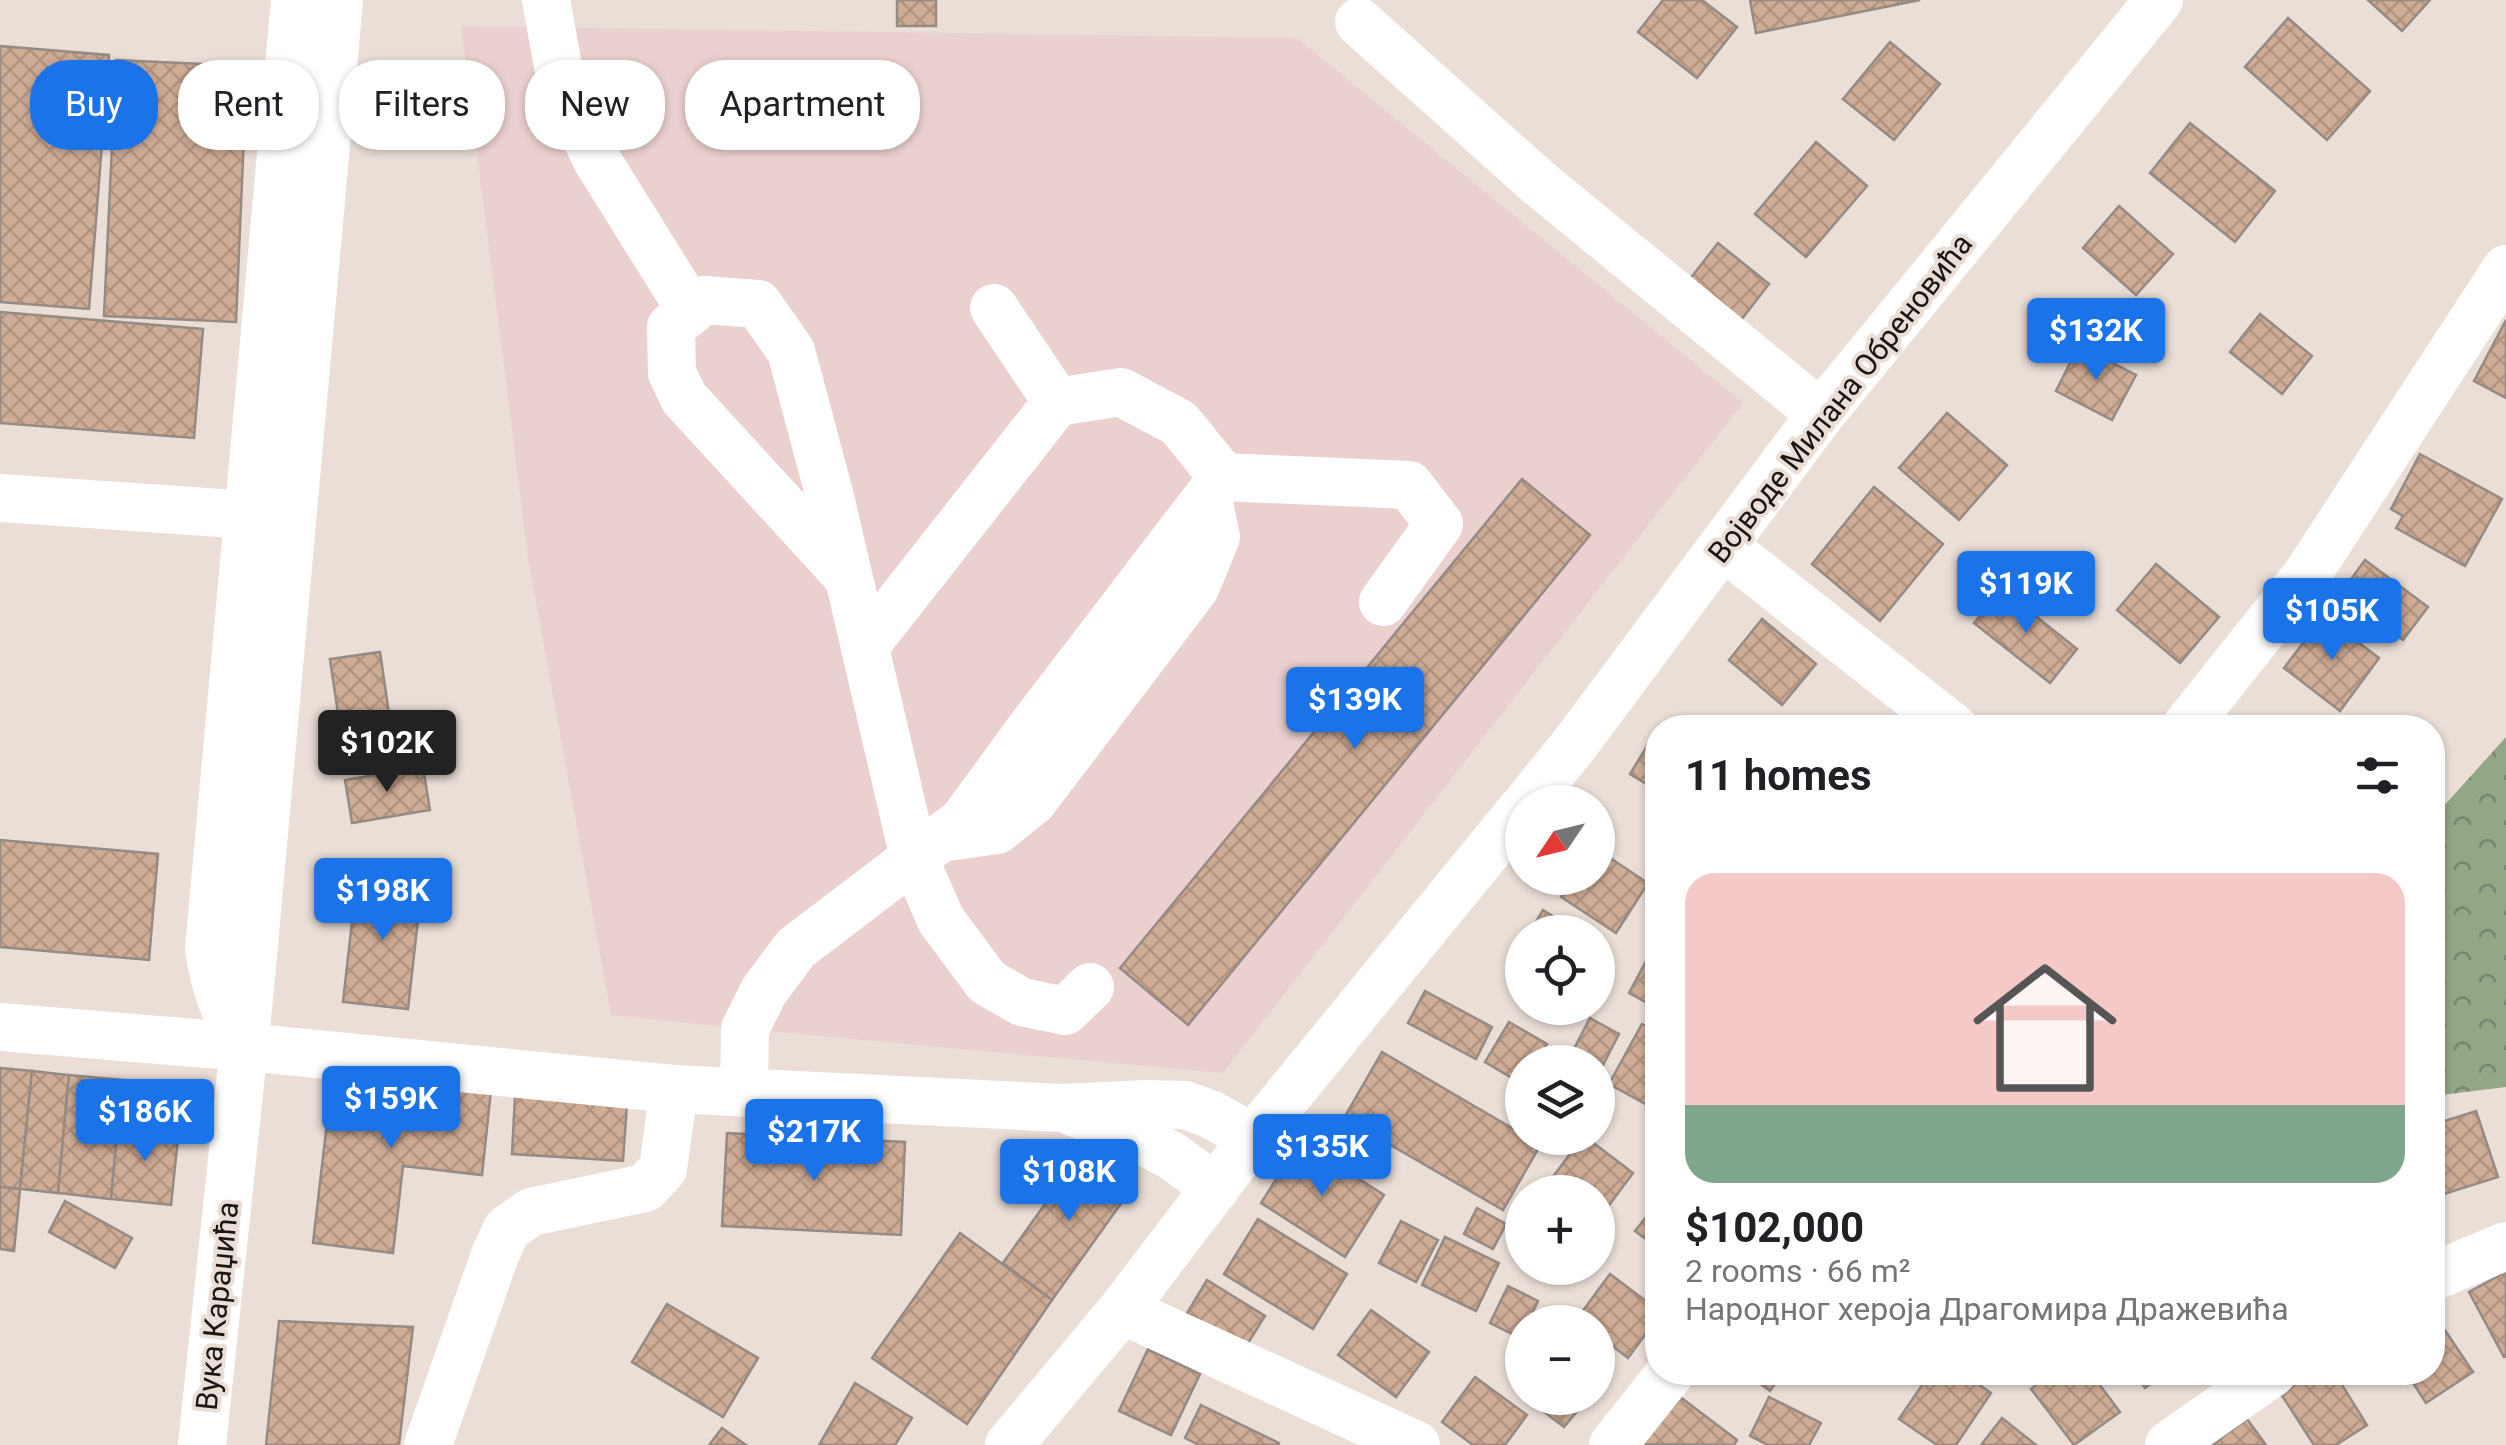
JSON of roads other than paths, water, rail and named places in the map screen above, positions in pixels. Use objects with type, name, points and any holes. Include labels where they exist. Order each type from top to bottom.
[{"type":"street","points":[[270,517],[295,0]]},
{"type":"street","points":[[244,1047],[215,986],[209,949],[339,0]]},
{"type":"street","points":[[546,0],[562,88],[597,160],[691,311]]},
{"type":"street","name":"Војводе Милана Обреновића","points":[[1542,785],[1821,414],[2159,0]]},
{"type":"street","points":[[1359,22],[1539,182],[1821,414]]},
{"type":"street","points":[[2195,715],[2306,576],[2506,269]]},
{"type":"street","points":[[849,578],[684,398],[672,373],[671,328],[704,300],[758,304],[792,351],[849,578],[864,646],[927,848],[941,920],[987,982],[1022,1002],[1065,1011],[1090,987]]},
{"type":"street","points":[[994,308],[1057,402]]},
{"type":"street","points":[[864,646],[1057,402],[1120,392],[1179,423],[1216,488]]},
{"type":"street","points":[[1216,488],[1408,484],[1439,524],[1384,602]]},
{"type":"street","points":[[744,1093],[744,1029],[764,990],[796,948],[963,822],[1216,488]]},
{"type":"street","points":[[0,498],[270,517]]},
{"type":"street","points":[[1723,546],[1938,715]]},
{"type":"street","points":[[1009,1445],[1122,1310],[1253,1138],[1505,829]]},
{"type":"street","points":[[0,1027],[674,1089],[1063,1108],[1185,1105],[1253,1138]]},
{"type":"street","name":"Вука Караџића","points":[[202,1445],[244,1047]]},
{"type":"street","points":[[428,1445],[507,1229],[531,1212],[645,1188],[663,1168],[674,1089]]},
{"type":"street","points":[[1063,1108],[1172,1156],[1216,1188]]},
{"type":"street","points":[[2445,1271],[2506,1246]]},
{"type":"street","points":[[1122,1310],[1416,1445]]},
{"type":"street","points":[[1614,1445],[1661,1385]]},
{"type":"street","points":[[2170,1445],[2255,1385]]}]
